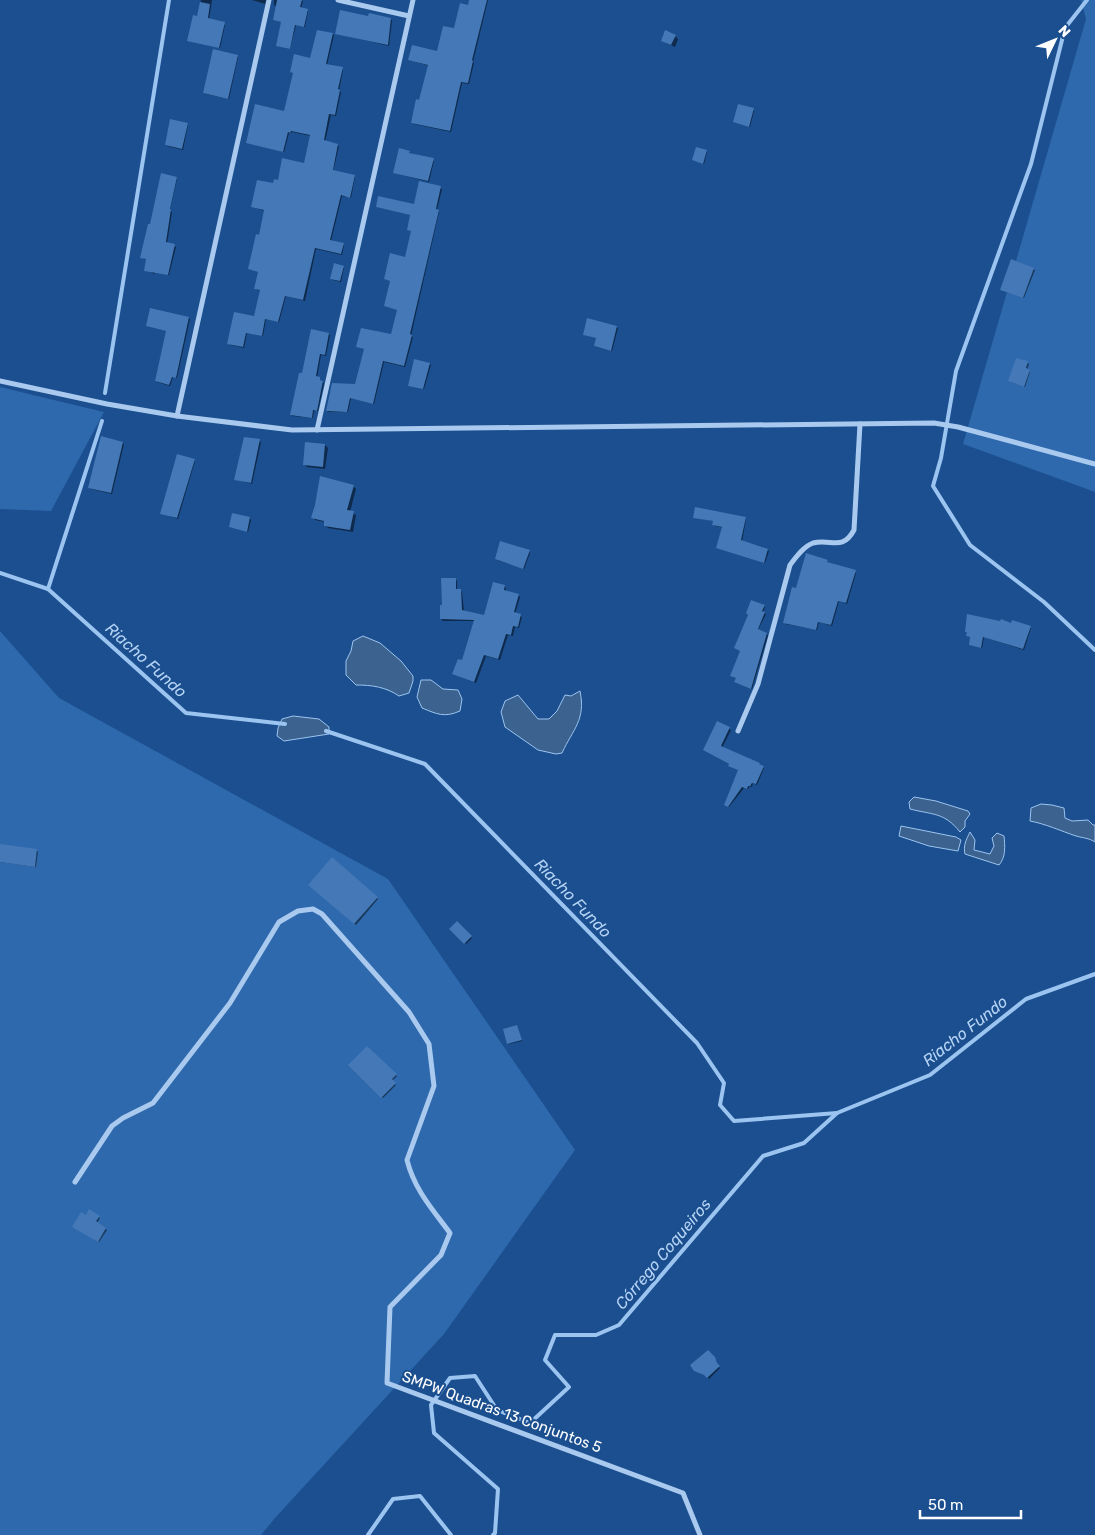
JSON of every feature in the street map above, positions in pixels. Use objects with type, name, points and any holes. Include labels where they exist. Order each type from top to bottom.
[{"type":"street","points":[[177,416],[268,0]]},
{"type":"street","points":[[338,0],[409,16]]},
{"type":"street","points":[[317,430],[413,0]]},
{"type":"street","points":[[0,381],[106,404],[177,416],[292,430],[934,423],[958,427],[1095,464]]},
{"type":"street","points":[[738,731],[758,684],[790,565],[799,553],[812,543],[841,543],[850,538],[854,530],[860,424]]},
{"type":"street","name":"SMPW Quadras 13 Conjuntos 5","points":[[75,1182],[112,1126],[153,1103],[230,1003],[279,922],[298,911],[314,909],[322,914],[409,1012],[429,1044],[434,1086],[407,1160],[410,1172],[420,1192],[450,1233],[441,1255],[390,1307],[387,1383],[683,1493],[700,1535]]},
{"type":"shaded area","points":[[1081,0],[1095,0],[1095,492],[963,444],[1086,19]]},
{"type":"shaded area","points":[[0,387],[104,412],[51,511],[0,509]]},
{"type":"shaded area","points":[[0,631],[59,698],[388,879],[575,1150],[444,1334],[261,1535],[0,1535]]},
{"type":"shaded area","points":[[363,636],[380,643],[401,661],[413,676],[409,693],[399,696],[379,687],[356,685],[346,675],[346,661],[353,641]]},
{"type":"shaded area","points":[[421,680],[431,680],[443,689],[458,690],[462,699],[460,711],[441,714],[422,708],[417,697]]},
{"type":"shaded area","points":[[580,691],[580,717],[562,753],[556,754],[538,750],[505,727],[501,712],[505,701],[518,695],[538,719],[549,719],[557,711],[565,695],[571,696]]},
{"type":"shaded area","points":[[293,716],[319,719],[329,727],[329,734],[284,741],[277,736],[278,728],[282,719]]},
{"type":"shaded area","points":[[914,797],[936,801],[968,811],[970,814],[965,821],[965,827],[960,832],[943,818],[910,809],[909,802]]},
{"type":"shaded area","points":[[1041,804],[1064,808],[1065,818],[1072,821],[1088,820],[1095,825],[1095,842],[1030,821],[1031,808]]},
{"type":"shaded area","points":[[901,826],[956,837],[961,840],[958,851],[929,846],[899,836]]},
{"type":"shaded area","points":[[970,832],[975,840],[974,850],[990,854],[994,846],[992,838],[997,833],[1004,836],[1004,855],[999,865],[965,854],[966,840]]},
{"type":"building","points":[[277,0],[302,0],[300,7],[308,9],[304,27],[295,25],[290,49],[276,46],[281,22],[273,20]]},
{"type":"building","points":[[469,0],[487,0],[468,83],[461,82],[450,131],[411,123],[416,99],[419,100],[428,65],[408,60],[412,45],[437,51],[443,26],[454,28],[460,3],[468,5]]},
{"type":"building","points":[[200,2],[210,4],[208,18],[225,22],[219,48],[187,41],[193,15],[197,16]]},
{"type":"building","points":[[340,10],[368,16],[369,13],[391,18],[388,45],[335,34]]},
{"type":"building","points":[[317,30],[333,33],[326,64],[343,67],[335,115],[329,114],[324,140],[338,144],[333,170],[355,175],[350,198],[341,195],[330,240],[344,243],[341,254],[315,248],[303,300],[285,296],[278,322],[265,319],[262,336],[246,333],[243,347],[227,344],[234,312],[254,316],[260,290],[254,289],[258,272],[248,269],[256,234],[259,235],[264,210],[251,207],[257,180],[273,183],[274,179],[278,180],[282,158],[304,163],[310,135],[288,132],[283,152],[246,143],[255,104],[284,111],[293,73],[290,72],[294,54],[310,58]]},
{"type":"building","points":[[665,30],[676,35],[671,45],[661,41]]},
{"type":"building","points":[[213,49],[238,55],[228,99],[203,93]]},
{"type":"building","points":[[738,104],[754,108],[749,127],[733,122]]},
{"type":"building","points":[[170,119],[188,123],[182,149],[165,145]]},
{"type":"building","points":[[696,147],[707,150],[703,164],[692,160]]},
{"type":"building","points":[[399,148],[410,151],[409,153],[434,158],[428,181],[393,173]]},
{"type":"building","points":[[161,173],[177,177],[170,209],[166,242],[175,244],[168,275],[144,271],[146,259],[140,258],[148,224],[150,224]]},
{"type":"building","points":[[419,181],[441,186],[436,209],[439,210],[404,366],[383,361],[373,404],[350,398],[347,412],[326,411],[332,383],[355,384],[364,349],[356,347],[361,328],[391,334],[397,310],[384,306],[390,281],[384,279],[390,253],[405,257],[411,231],[407,230],[410,215],[376,207],[378,196],[414,204]]},
{"type":"building","points":[[1011,259],[1034,268],[1023,298],[1000,290]]},
{"type":"building","points":[[334,263],[344,266],[340,281],[330,279]]},
{"type":"building","points":[[150,308],[189,317],[176,378],[172,377],[169,385],[155,381],[166,331],[146,326]]},
{"type":"building","points":[[587,318],[617,326],[611,351],[594,346],[596,338],[583,335]]},
{"type":"building","points":[[311,329],[329,333],[325,355],[320,354],[316,376],[320,377],[320,380],[323,381],[317,411],[313,410],[312,418],[290,415],[299,373],[302,373]]},
{"type":"building","points":[[1016,358],[1028,361],[1026,368],[1030,370],[1024,387],[1008,381]]},
{"type":"building","points":[[414,359],[430,363],[423,389],[408,386]]},
{"type":"building","points":[[101,436],[123,442],[111,493],[88,488]]},
{"type":"building","points":[[244,437],[260,439],[251,483],[234,480]]},
{"type":"building","points":[[305,442],[325,444],[323,467],[303,465]]},
{"type":"building","points":[[177,454],[195,459],[177,518],[160,514]]},
{"type":"building","points":[[320,476],[354,485],[347,510],[354,511],[350,530],[324,526],[324,521],[311,518]]},
{"type":"building","points":[[695,507],[746,517],[741,540],[768,549],[764,563],[716,548],[722,527],[712,525],[713,521],[693,518]]},
{"type":"building","points":[[232,513],[250,517],[247,532],[229,527]]},
{"type":"building","points":[[500,541],[530,550],[523,569],[495,559]]},
{"type":"building","points":[[806,553],[828,560],[827,562],[856,570],[846,603],[838,601],[831,625],[818,622],[816,630],[783,623],[792,587],[796,588]]},
{"type":"building","points":[[441,578],[456,578],[456,589],[461,589],[462,610],[484,615],[493,582],[505,585],[504,590],[519,594],[514,612],[521,614],[518,627],[513,626],[511,635],[506,634],[498,659],[484,655],[474,682],[452,674],[458,659],[462,660],[474,620],[440,619],[440,605],[442,605]]},
{"type":"building","points":[[751,600],[765,605],[762,611],[765,612],[758,629],[767,633],[751,689],[734,682],[736,678],[730,676],[740,651],[734,648],[748,615],[746,613]]},
{"type":"building","points":[[967,614],[1000,621],[1001,619],[1011,623],[1012,620],[1031,626],[1023,649],[983,637],[981,648],[969,645],[970,637],[966,636],[967,632],[965,632]]},
{"type":"building","points":[[717,721],[730,727],[721,746],[764,766],[756,784],[752,783],[747,789],[742,787],[728,807],[724,805],[738,770],[703,750]]},
{"type":"building","points":[[0,844],[37,849],[35,867],[0,862]]},
{"type":"building","points":[[332,857],[378,897],[354,924],[308,885]]},
{"type":"building","points":[[457,921],[472,936],[464,944],[449,929]]},
{"type":"building","points":[[517,1025],[522,1040],[507,1044],[503,1029]]},
{"type":"building","points":[[367,1046],[397,1074],[392,1079],[396,1083],[381,1098],[348,1065]]},
{"type":"building","points":[[89,1209],[100,1216],[96,1221],[106,1228],[98,1242],[72,1227],[81,1212],[86,1215]]},
{"type":"building","points":[[708,1350],[720,1366],[707,1378],[694,1371],[690,1365]]},
{"type":"waterway","points":[[105,393],[169,0]]},
{"type":"waterway","points":[[1087,0],[1065,28],[1031,164],[956,371],[941,458],[933,486],[970,545],[1044,602],[1095,650]]},
{"type":"waterway","points":[[48,589],[102,421]]},
{"type":"waterway","name":"Riacho Fundo","points":[[0,573],[48,589],[186,713],[285,724]]},
{"type":"waterway","name":"Riacho Fundo","points":[[326,731],[425,764],[697,1043],[724,1083],[720,1105],[734,1121],[837,1113],[930,1075],[1026,999],[1095,974]]},
{"type":"waterway","name":"Córrego Coqueiros","points":[[493,1535],[495,1533],[498,1489],[434,1433],[431,1405],[450,1378],[475,1376],[497,1410],[530,1423],[569,1387],[545,1360],[555,1335],[596,1335],[619,1325],[763,1156],[804,1143],[837,1113]]},
{"type":"waterway","name":"Córrego Coqueiros","points":[[368,1535],[393,1499],[420,1496],[451,1535]]}]
